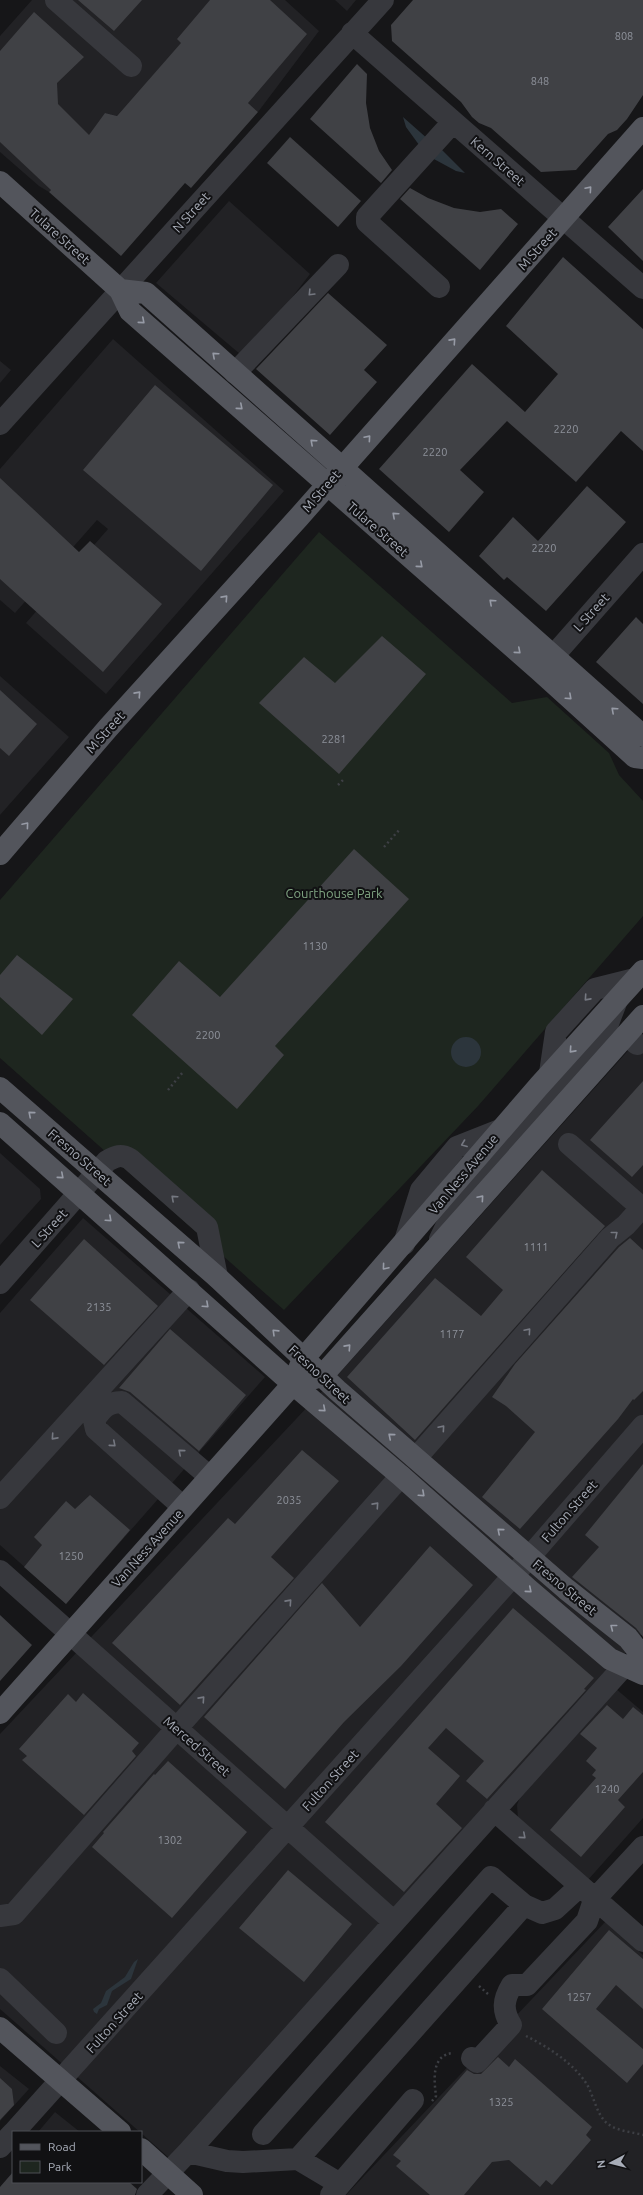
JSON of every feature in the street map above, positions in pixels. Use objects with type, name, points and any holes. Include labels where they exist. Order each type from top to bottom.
[{"type":"main road","name":"M Street","points":[[0,854],[108,728],[342,468],[643,128]]},
{"type":"main road","name":"Tulare Street","points":[[0,182],[120,290],[130,311],[327,484],[547,663],[643,736]]},
{"type":"main road","name":"Tulare Street","points":[[120,290],[146,293],[342,468],[547,663],[635,757],[643,758]]},
{"type":"main road","name":"Van Ness Avenue","points":[[0,1713],[293,1384],[303,1359],[550,1073],[617,1000],[640,981]]},
{"type":"main road","points":[[632,1039],[624,1018],[640,981]]},
{"type":"main road","points":[[293,1384],[322,1376],[562,1106],[632,1039],[643,1016]]},
{"type":"main road","name":"Fresno Street","points":[[0,1088],[71,1148],[97,1173],[217,1277],[322,1376],[529,1557],[628,1638],[638,1656],[610,1659],[513,1576],[401,1476],[293,1384],[0,1123]]},
{"type":"main road","points":[[0,1110],[52,1153],[57,1154],[71,1148]]},
{"type":"main road","points":[[0,2028],[60,2082],[119,2131]]},
{"type":"main road","points":[[142,2150],[192,2195]]},
{"type":"street","points":[[56,0],[131,66]]},
{"type":"street","name":"N Street","points":[[0,424],[382,0]]},
{"type":"street","name":"Kern Street","points":[[352,33],[643,288]]},
{"type":"street","points":[[439,287],[367,222],[367,217],[453,122]]},
{"type":"street","points":[[235,373],[338,265]]},
{"type":"street","name":"L Street","points":[[547,663],[639,567]]},
{"type":"street","points":[[550,1073],[556,1032],[595,989],[640,981]]},
{"type":"street","points":[[505,1126],[553,1099],[600,1044],[617,1000]]},
{"type":"street","points":[[416,1458],[610,1238],[626,1225],[642,1208],[569,1144]]},
{"type":"street","name":"L Street","points":[[0,1283],[107,1161],[116,1156],[124,1155],[207,1227],[217,1277]]},
{"type":"street","points":[[0,1498],[87,1414],[189,1290]]},
{"type":"street","points":[[87,1414],[112,1402],[122,1402],[210,1477]]},
{"type":"street","points":[[87,1414],[96,1429],[184,1507]]},
{"type":"street","name":"Fulton Street","points":[[16,2131],[513,1576],[643,1426]]},
{"type":"street","points":[[0,1916],[14,1914],[176,1728],[401,1476]]},
{"type":"street","name":"Merced Street","points":[[0,1571],[393,1922]]},
{"type":"street","points":[[147,2195],[188,2152],[494,1810],[638,1656]]},
{"type":"street","points":[[494,1810],[643,1941]]},
{"type":"street","points":[[263,2134],[491,1877],[524,1905],[542,1913],[555,1909],[587,1893],[643,1847]]},
{"type":"street","points":[[472,2058],[477,2062],[511,2025],[504,2007],[504,2001],[512,1985],[527,1985],[587,1921],[587,1893]]},
{"type":"street","points":[[298,2159],[524,1905]]},
{"type":"street","points":[[0,1978],[56,2033]]},
{"type":"street","points":[[188,2152],[227,2162],[298,2159],[335,2190],[421,2102]]},
{"type":"street","name":"Fulton Street","points":[[0,2147],[12,2135]]},
{"type":"path","points":[[338,785],[344,778]]},
{"type":"path","points":[[384,847],[400,829]]},
{"type":"path","points":[[168,1090],[183,1072]]},
{"type":"path","points":[[511,2025],[557,2054],[578,2073],[586,2083],[602,2118],[608,2124],[643,2135]]},
{"type":"path","points":[[421,2102],[436,2096],[434,2077],[438,2062],[450,2053],[465,2054],[472,2058]]},
{"type":"shaded area","points":[[32,0],[285,0],[319,31],[258,112],[181,44],[117,116],[105,113],[99,136],[49,192],[39,186],[0,152],[0,36]]},
{"type":"shaded area","points":[[335,0],[356,0],[347,11]]},
{"type":"shaded area","points":[[403,117],[429,140],[422,149],[406,127]]},
{"type":"shaded area","points":[[441,149],[465,173],[456,171],[432,158]]},
{"type":"shaded area","points":[[229,201],[310,274],[287,304],[240,354],[156,283]]},
{"type":"shaded area","points":[[113,339],[284,491],[106,694],[26,623],[108,529],[97,520],[15,613],[0,600],[0,469]]},
{"type":"shaded area","points":[[0,361],[11,370],[0,383]]},
{"type":"shaded area","points":[[0,676],[69,737],[0,815]]},
{"type":"shaded area","points":[[643,1034],[643,1633],[175,2163],[142,2134],[142,2131],[139,2131],[0,2009],[0,1734],[343,1369]]},
{"type":"shaded area","points":[[466,1037],[476,1042],[481,1052],[476,1062],[466,1067],[456,1062],[451,1052],[456,1042]]},
{"type":"shaded area","points":[[0,1153],[40,1189],[41,1199],[0,1245]]},
{"type":"shaded area","points":[[83,1218],[265,1377],[66,1604],[0,1545],[0,1313]]},
{"type":"shaded area","points":[[615,1688],[643,1712],[643,1818],[587,1881],[518,1819],[517,1805],[520,1797]]},
{"type":"shaded area","points":[[606,1921],[643,1955],[643,2195],[346,2195]]},
{"type":"shaded area","points":[[138,1959],[131,1979],[112,1991],[107,2005],[99,2009],[97,2014],[94,2012],[93,2009],[101,2003],[106,1991],[125,1977],[134,1962]]},
{"type":"shaded area","points":[[0,2066],[29,2089],[0,2121]]},
{"type":"shaded area","points":[[55,2112],[79,2131],[39,2131]]},
{"type":"green space","name":"Courthouse Park","points":[[319,532],[512,703],[547,697],[609,753],[619,775],[643,801],[643,916],[478,1106],[284,1310],[0,1058],[0,900]]},
{"type":"building","points":[[78,0],[142,0],[114,31]]},
{"type":"building","points":[[210,0],[270,0],[307,34],[248,103],[258,112],[191,188],[185,183],[121,256],[49,192],[51,190],[0,142],[0,51],[34,12],[84,57],[57,83],[58,104],[89,135],[105,113],[117,116],[181,43],[177,39]]},
{"type":"building","points":[[413,0],[643,0],[643,95],[627,119],[617,130],[608,134],[576,170],[541,172],[491,128],[479,123],[472,117],[461,102],[392,41],[391,25]]},
{"type":"building","points":[[357,64],[367,74],[366,103],[370,128],[379,151],[392,170],[381,183],[310,119]]},
{"type":"building","points":[[290,137],[361,201],[338,227],[267,163]]},
{"type":"building","points":[[410,188],[428,198],[454,208],[480,212],[501,209],[518,224],[480,270],[400,199]]},
{"type":"building","points":[[643,189],[643,261],[608,227]]},
{"type":"building","points":[[563,257],[643,329],[643,451],[621,431],[576,482],[507,421],[460,470],[484,492],[449,532],[379,469],[472,364],[525,412],[558,374],[506,326]]},
{"type":"building","points":[[328,293],[387,345],[364,370],[377,382],[330,435],[256,369]]},
{"type":"building","points":[[155,385],[273,485],[201,571],[83,470]]},
{"type":"building","points":[[0,478],[79,552],[90,541],[162,604],[103,672],[0,579]]},
{"type":"building","points":[[587,486],[626,522],[546,611],[507,577],[504,580],[479,556],[513,517],[538,541]]},
{"type":"building","points":[[636,617],[643,624],[643,704],[596,662]]},
{"type":"building","points":[[382,636],[426,674],[339,774],[259,703],[304,657],[335,683]]},
{"type":"building","points":[[0,690],[37,724],[9,756],[0,748]]},
{"type":"building","points":[[354,849],[409,899],[275,1046],[284,1055],[237,1109],[132,1015],[179,961],[220,997]]},
{"type":"building","points":[[17,955],[73,999],[42,1035],[0,997],[0,975]]},
{"type":"building","points":[[643,1081],[643,1165],[632,1177],[590,1140]]},
{"type":"building","points":[[542,1170],[605,1226],[415,1440],[347,1377],[435,1278],[481,1316],[503,1290],[466,1257]]},
{"type":"building","points":[[630,1238],[643,1250],[643,1391],[634,1400],[633,1399],[618,1419],[520,1529],[482,1497],[535,1432],[506,1406],[492,1397],[515,1364],[619,1247]]},
{"type":"building","points":[[84,1239],[158,1306],[104,1365],[30,1300]]},
{"type":"building","points":[[170,1329],[246,1395],[199,1451],[130,1392],[119,1388]]},
{"type":"building","points":[[302,1450],[339,1481],[271,1557],[294,1578],[180,1705],[112,1643],[228,1518],[235,1524]]},
{"type":"building","points":[[643,1464],[643,1637],[636,1628],[572,1577],[599,1547],[585,1535]]},
{"type":"building","points":[[90,1495],[130,1530],[66,1604],[24,1567],[42,1545],[34,1537],[66,1501],[75,1509]]},
{"type":"building","points":[[430,1546],[473,1585],[401,1666],[344,1722],[285,1789],[204,1717],[322,1583],[360,1627]]},
{"type":"building","points":[[513,1608],[594,1678],[584,1689],[586,1690],[487,1799],[466,1781],[484,1761],[446,1728],[428,1748],[460,1776],[436,1804],[462,1828],[404,1892],[325,1822]]},
{"type":"building","points":[[0,1615],[32,1645],[0,1681]]},
{"type":"building","points":[[83,1693],[139,1743],[132,1751],[136,1756],[84,1815],[22,1760],[27,1756],[19,1749],[68,1694],[76,1702]]},
{"type":"building","points":[[607,1705],[623,1719],[633,1707],[643,1715],[643,1772],[618,1800],[625,1807],[581,1857],[550,1830],[596,1778],[592,1775],[596,1770],[586,1761],[597,1748],[580,1734]]},
{"type":"building","points":[[168,1761],[247,1832],[172,1918],[92,1847],[104,1833],[103,1832],[154,1774],[155,1775]]},
{"type":"building","points":[[288,1870],[352,1924],[304,1982],[239,1928]]},
{"type":"building","points":[[609,1930],[643,1959],[643,2009],[616,1985],[596,2009],[643,2049],[643,2064],[627,2083],[542,2009]]},
{"type":"building","points":[[498,2057],[509,2067],[515,2059],[592,2127],[586,2135],[591,2140],[552,2185],[546,2180],[540,2187],[509,2160],[492,2162],[464,2195],[430,2195],[396,2166],[401,2161],[393,2155],[467,2070],[474,2074],[481,2074]]},
{"type":"building","points":[[0,2078],[12,2089],[14,2105],[0,2120]]},
{"type":"building","points":[[12,2173],[12,2183],[130,2183],[137,2189],[135,2195],[0,2195],[0,2187]]}]
